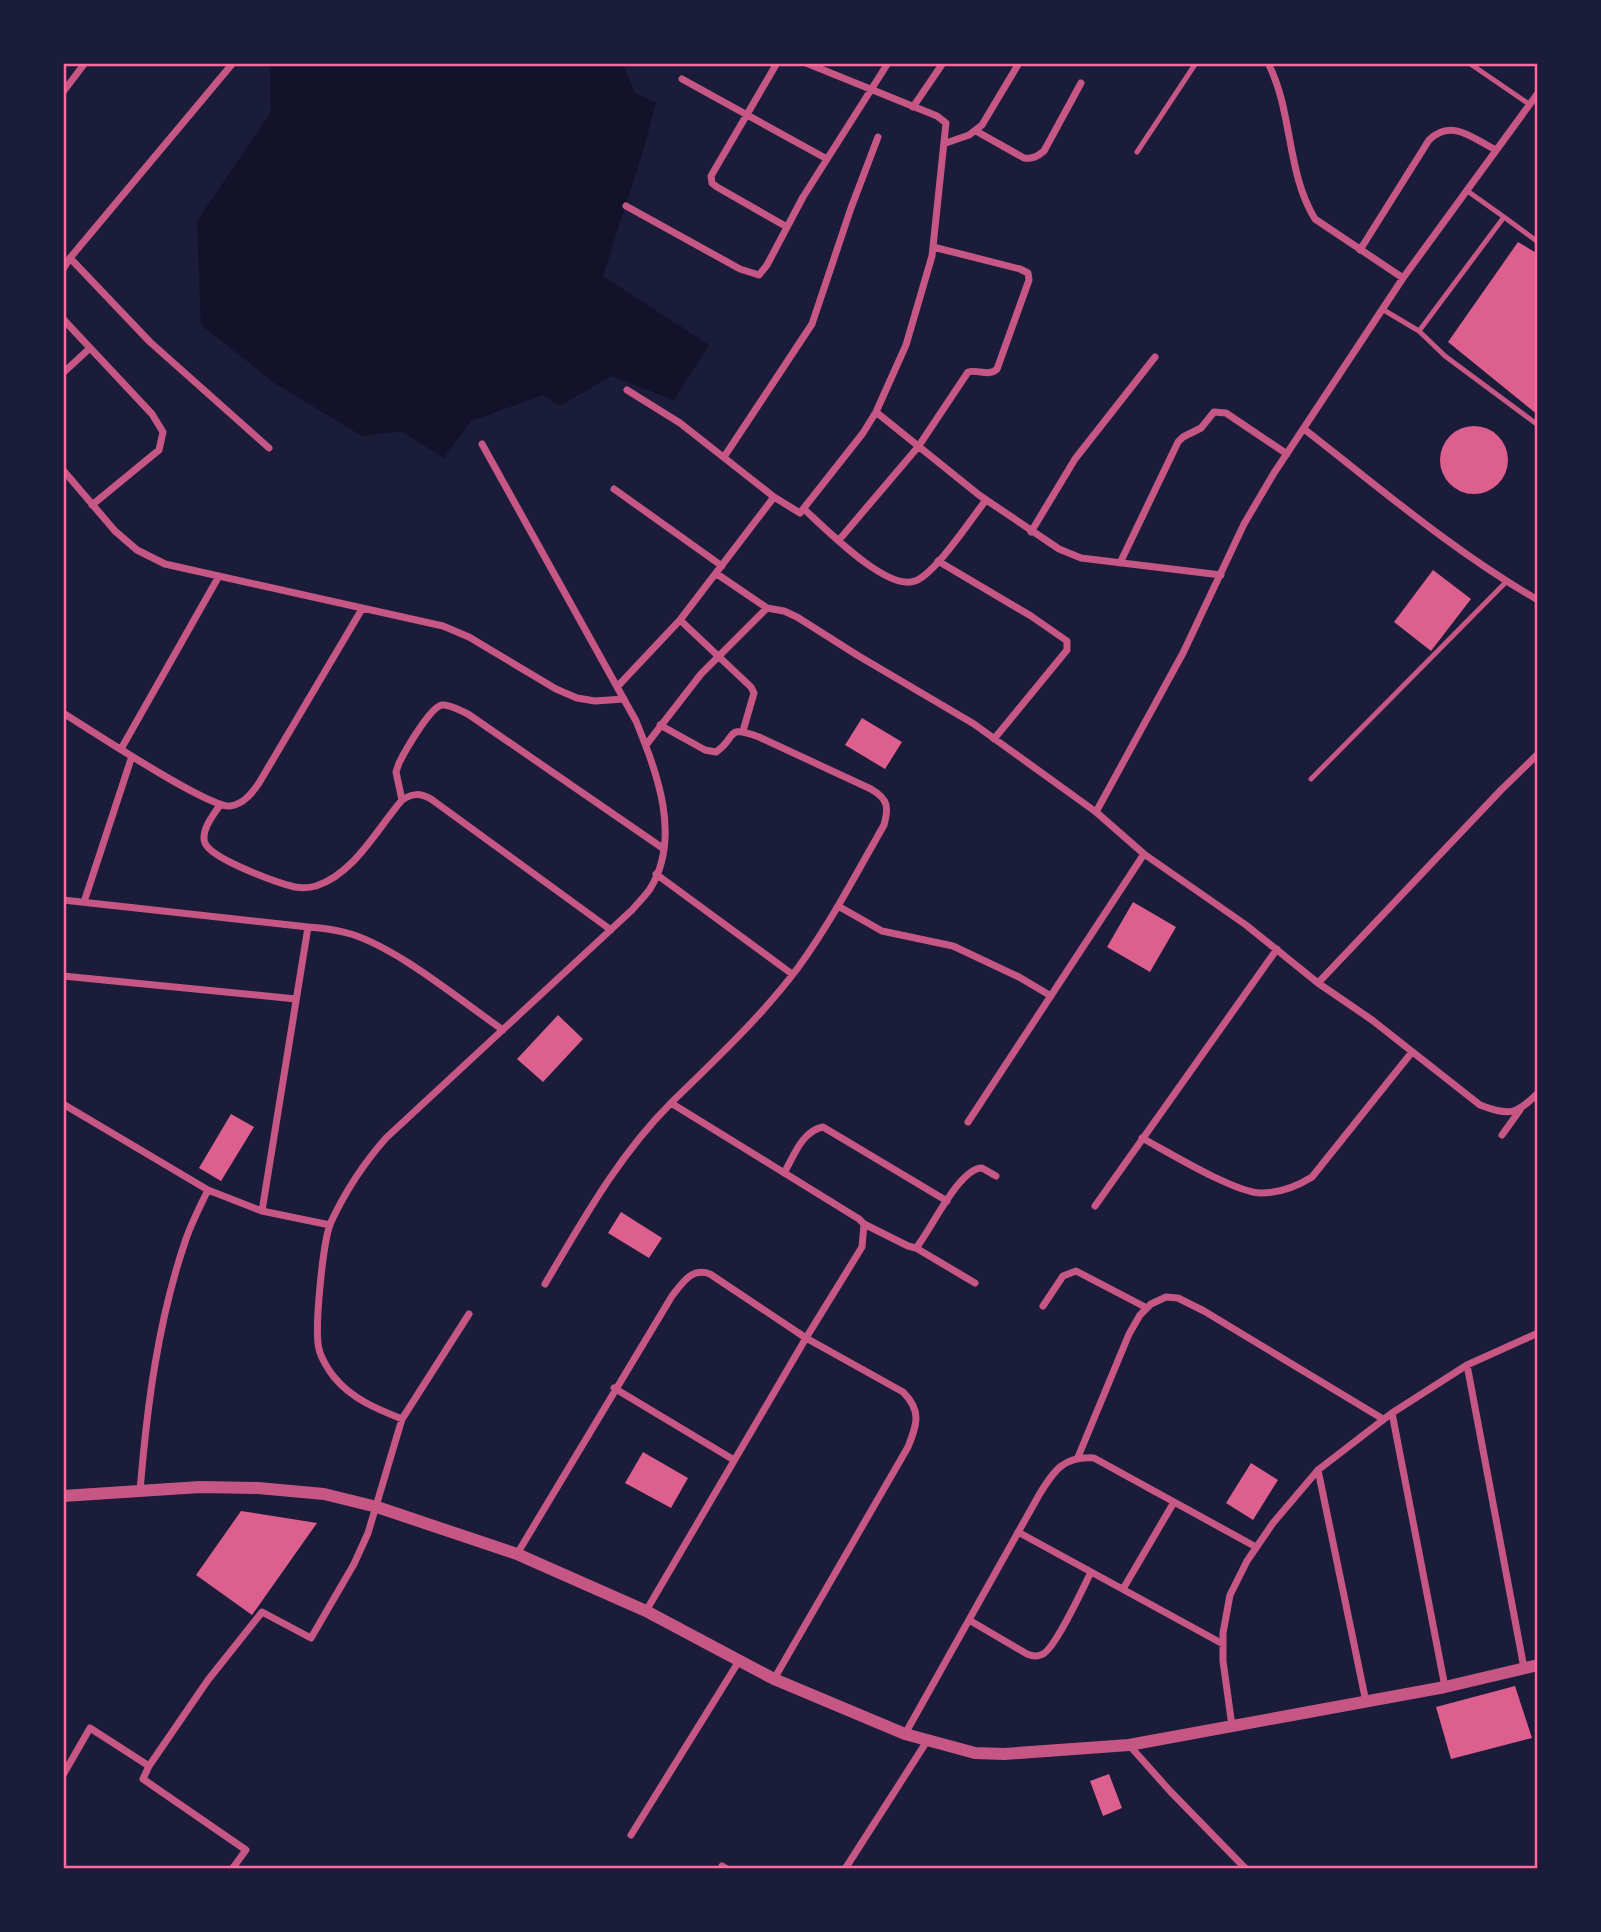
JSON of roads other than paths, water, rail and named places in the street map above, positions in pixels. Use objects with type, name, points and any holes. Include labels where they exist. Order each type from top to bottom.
[{"type":"street","points":[[63,92],[85,63]]},
{"type":"street","points":[[63,269],[233,63]]},
{"type":"street","points":[[777,63],[713,170],[712,183],[787,227]]},
{"type":"street","points":[[627,390],[680,423],[774,497],[800,513],[863,433],[876,412],[894,376],[915,321],[933,247],[947,127],[943,119],[806,63]]},
{"type":"street","points":[[626,206],[740,270],[754,275],[764,272],[827,159],[888,63]]},
{"type":"street","points":[[913,107],[943,63]]},
{"type":"street","points":[[946,143],[976,131],[982,125],[1019,63]]},
{"type":"street","points":[[1268,63],[1306,204],[1315,219],[1403,278]]},
{"type":"street","points":[[682,79],[827,159]]},
{"type":"street","points":[[976,131],[1024,158],[1038,156],[1044,151],[1081,83]]},
{"type":"street","points":[[1096,812],[1159,699],[1244,524],[1287,454],[1403,278],[1538,93]]},
{"type":"street","points":[[1360,250],[1429,140],[1438,131],[1446,128],[1460,132],[1496,150]]},
{"type":"street","points":[[724,457],[812,324],[878,137]]},
{"type":"street","points":[[839,540],[918,447],[968,372],[993,372],[999,366],[1029,276],[1020,269],[933,247]]},
{"type":"street","points":[[70,258],[150,342],[269,448]]},
{"type":"street","points":[[63,319],[152,414],[163,432],[159,450],[92,505]]},
{"type":"street","points":[[63,373],[90,348]]},
{"type":"street","points":[[1031,532],[1075,459],[1155,357]]},
{"type":"street","points":[[876,412],[986,499],[1059,549],[1081,558],[1221,575]]},
{"type":"street","points":[[1120,563],[1178,442],[1201,428],[1214,412],[1226,413],[1287,454]]},
{"type":"street","points":[[1304,429],[1431,528],[1506,582],[1538,600]]},
{"type":"street","points":[[401,1419],[366,1404],[351,1394],[333,1377],[319,1349],[320,1284],[330,1225],[352,1181],[386,1138],[611,930],[650,889],[664,849],[663,802],[646,744],[636,721],[482,444]]},
{"type":"street","points":[[63,470],[115,531],[137,550],[165,564],[443,626],[469,637],[556,689],[577,698],[595,701],[624,699]]},
{"type":"street","points":[[614,489],[722,566]]},
{"type":"street","points":[[617,687],[680,620],[774,497]]},
{"type":"street","points":[[805,510],[878,571],[909,582],[922,577],[938,561],[986,499]]},
{"type":"street","points":[[938,561],[1031,616],[1067,641],[1067,650],[994,739]]},
{"type":"street","points":[[717,574],[767,608],[797,617],[974,724],[1096,812],[1144,854],[1277,948],[1318,983],[1372,1020],[1480,1105],[1500,1112],[1516,1112],[1538,1093]]},
{"type":"street","points":[[121,750],[219,576]]},
{"type":"street","points":[[646,744],[701,674],[767,608]]},
{"type":"street","points":[[63,713],[191,790],[220,804],[229,806],[239,803],[246,799],[259,783],[362,609]]},
{"type":"street","points":[[680,620],[751,687],[754,693],[743,731]]},
{"type":"street","points":[[402,800],[396,780],[399,762],[430,714],[438,706],[445,704],[468,714],[664,849]]},
{"type":"street","points":[[545,1284],[610,1174],[645,1130],[750,1025],[792,975],[838,906],[884,825],[888,811],[885,800],[871,789],[743,731],[735,731],[716,752],[705,750],[660,725]]},
{"type":"street","points":[[1318,983],[1538,754]]},
{"type":"street","points":[[84,902],[132,756]]},
{"type":"street","points":[[220,804],[204,836],[210,850],[256,872],[291,886],[304,888],[328,881],[342,872],[402,800],[412,794],[422,794],[611,930]]},
{"type":"street","points":[[968,1122],[1144,854]]},
{"type":"street","points":[[656,874],[792,975]]},
{"type":"street","points":[[63,900],[308,927],[354,935],[412,967],[503,1030]]},
{"type":"street","points":[[838,906],[881,931],[953,946],[1019,977],[1051,996]]},
{"type":"street","points":[[262,1211],[308,927]]},
{"type":"street","points":[[1095,1206],[1277,948]]},
{"type":"street","points":[[63,976],[296,999]]},
{"type":"street","points":[[1142,1138],[1234,1186],[1257,1193],[1287,1189],[1312,1177],[1412,1052]]},
{"type":"street","points":[[671,1103],[864,1224],[916,1248],[975,1283]]},
{"type":"street","points":[[63,1104],[208,1190],[262,1211],[330,1225]]},
{"type":"street","points":[[1502,1135],[1521,1108]]},
{"type":"street","points":[[784,1172],[804,1137],[812,1129],[822,1127],[947,1200]]},
{"type":"street","points":[[916,1248],[947,1200],[970,1171],[982,1168],[996,1176]]},
{"type":"street","points":[[139,1492],[145,1427],[160,1338],[187,1236],[208,1190]]},
{"type":"street","points":[[646,1611],[806,1338],[862,1248],[864,1224]]},
{"type":"street","points":[[517,1554],[614,1388],[672,1296],[692,1273],[701,1270],[710,1274],[806,1338],[902,1392],[913,1402],[917,1417],[908,1447],[774,1679]]},
{"type":"street","points":[[1044,1306],[1063,1276],[1076,1271],[1147,1308]]},
{"type":"street","points":[[1078,1457],[1129,1334],[1147,1308],[1166,1297],[1178,1298],[1204,1311],[1383,1419]]},
{"type":"street","points":[[232,1869],[246,1850],[143,1779],[149,1766],[208,1680],[262,1612],[311,1638],[354,1564],[377,1507],[401,1419],[469,1314]]},
{"type":"street","points":[[1232,1726],[1223,1661],[1230,1595],[1256,1547],[1273,1523],[1318,1471],[1383,1419],[1467,1365],[1538,1334]]},
{"type":"street","points":[[1467,1365],[1524,1668]]},
{"type":"street","points":[[614,1388],[734,1460]]},
{"type":"street","points":[[1392,1413],[1445,1687]]},
{"type":"street","points":[[905,1734],[1048,1479],[1061,1465],[1078,1457],[1094,1458],[1256,1547]]},
{"type":"street","points":[[1318,1471],[1366,1702]]},
{"type":"street","points":[[63,1496],[200,1487],[258,1488],[324,1494],[377,1507],[517,1554],[646,1611],[774,1679],[905,1734],[975,1753],[1004,1754],[1129,1745],[1445,1687],[1538,1665]]},
{"type":"street","points":[[1123,1589],[1174,1502]]},
{"type":"street","points":[[1018,1532],[1223,1644]]},
{"type":"street","points":[[969,1620],[1027,1654],[1043,1654],[1057,1636],[1091,1572]]},
{"type":"street","points":[[631,1835],[739,1661]]},
{"type":"street","points":[[63,1775],[90,1728],[149,1766]]},
{"type":"street","points":[[845,1869],[927,1741]]},
{"type":"street","points":[[1129,1745],[1246,1869]]},
{"type":"lane","points":[[1137,152],[1196,63]]},
{"type":"lane","points":[[1469,63],[1529,104]]},
{"type":"lane","points":[[1466,190],[1538,242]]},
{"type":"lane","points":[[1419,331],[1504,217]]},
{"type":"lane","points":[[1382,309],[1419,331],[1445,356],[1538,425]]},
{"type":"lane","points":[[1311,779],[1506,582]]}]
